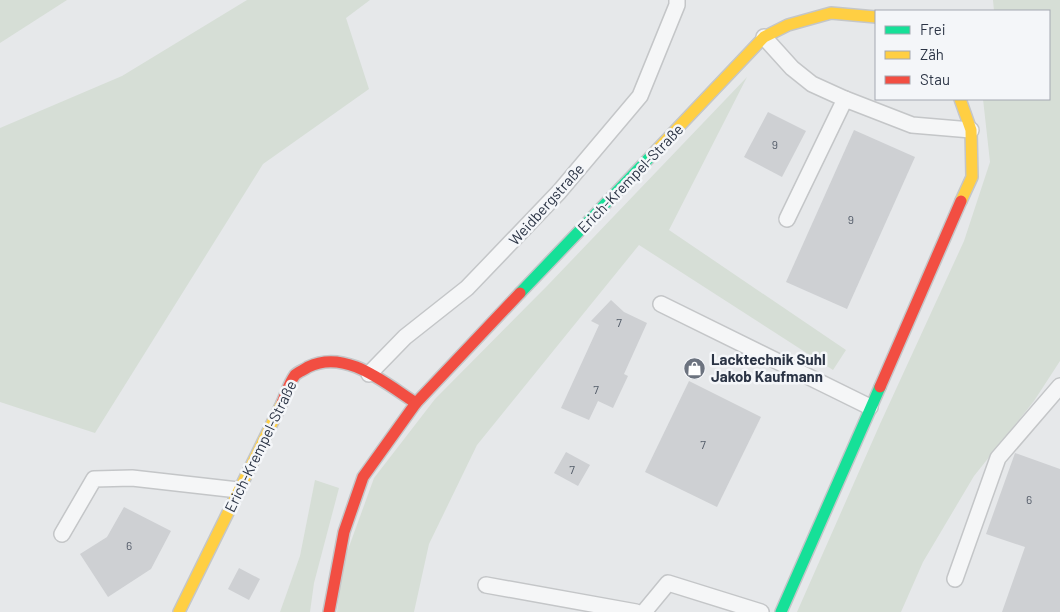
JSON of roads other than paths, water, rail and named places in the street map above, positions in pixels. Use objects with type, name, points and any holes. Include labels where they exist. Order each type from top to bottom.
[{"type":"street","name":"Erich-Krempel-Straße","points":[[329,612],[344,532],[363,477],[416,403],[764,37],[788,25],[831,13],[875,17]]},
{"type":"street","points":[[781,612],[972,176],[971,130],[960,100]]},
{"type":"street","name":"Erich-Krempel-Straße","points":[[179,612],[296,374],[320,362],[343,362],[368,374],[416,403]]},
{"type":"lane","name":"Weidbergstraße","points":[[368,374],[405,337],[467,288],[559,192],[640,96],[677,5],[677,0]]},
{"type":"lane","points":[[764,37],[792,68],[812,84],[845,99],[912,125],[971,130]]},
{"type":"lane","points":[[788,219],[845,99]]},
{"type":"lane","points":[[661,304],[870,406]]},
{"type":"lane","points":[[955,579],[998,458],[1060,386]]},
{"type":"lane","points":[[62,534],[94,479],[132,478],[238,490]]},
{"type":"lane","points":[[644,612],[668,583],[760,612]]},
{"type":"lane","points":[[486,585],[636,612]]},
{"type":"place","name":"Lacktechnik Suhl Jakob Kaufmann","points":[[695,368]]}]
